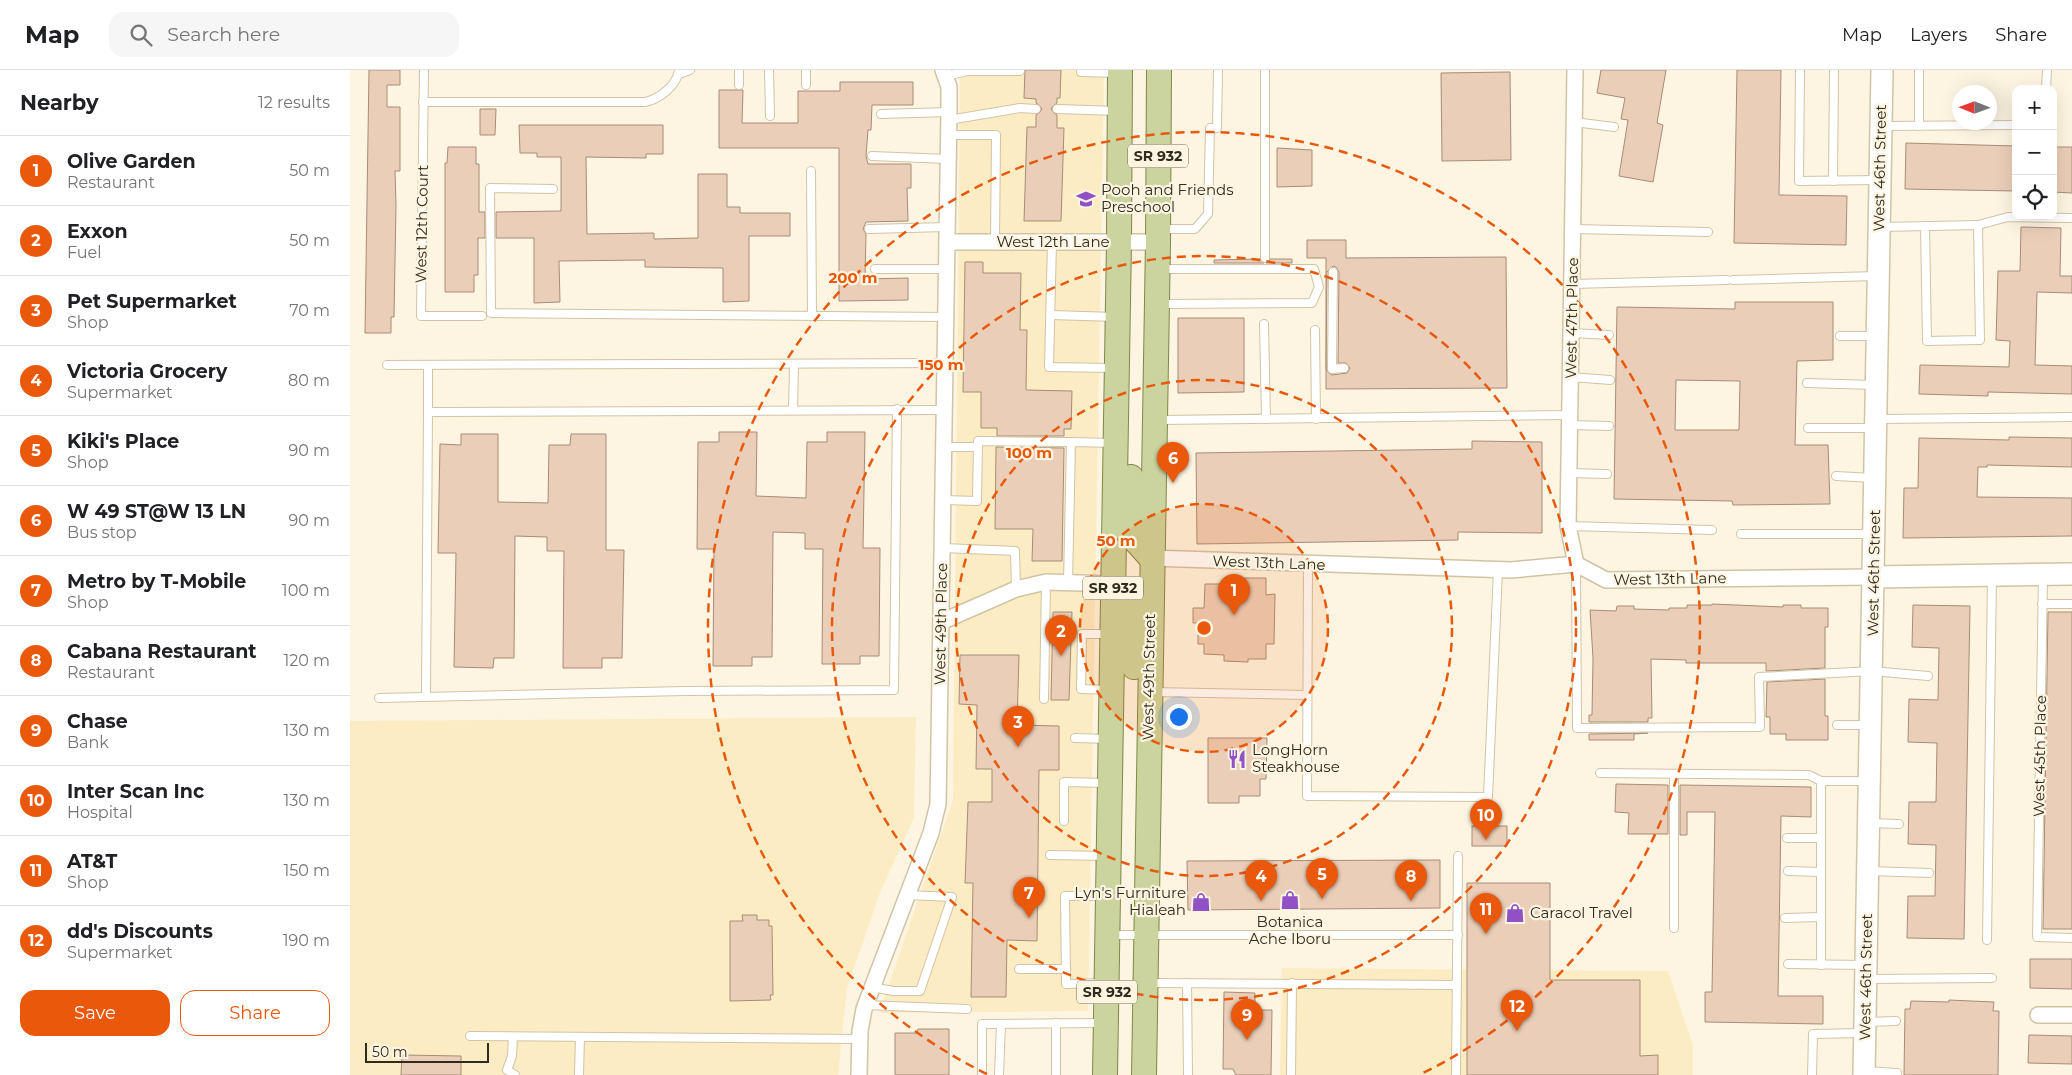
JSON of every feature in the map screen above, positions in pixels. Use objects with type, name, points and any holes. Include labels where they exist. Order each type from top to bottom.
[{"type":"main road","name":"West 49th Street","points":[[1144,1075],[1159,70]]},
{"type":"main road","name":"SR 932","points":[[1106,1075],[1120,242],[1120,71]]},
{"type":"main road","points":[[1117,404],[1131,469],[1132,537],[1151,558]]},
{"type":"main road","points":[[1114,584],[1133,607],[1134,691],[1148,757]]},
{"type":"street","name":"West 47th Place","points":[[1575,70],[1568,526],[1576,564]]},
{"type":"street","name":"West 46th Street","points":[[1864,1073],[1882,70]]},
{"type":"street","points":[[944,73],[949,87],[948,159]]},
{"type":"street","name":"West 49th Place","points":[[860,1075],[861,1023],[866,1005],[934,824],[938,804],[948,159]]},
{"type":"street","name":"West 12th Lane","points":[[947,242],[1120,242],[1158,235]]},
{"type":"street","name":"West 13th Lane","points":[[1151,558],[1498,570],[1576,564],[1606,580],[2072,574]]},
{"type":"street","points":[[941,622],[1016,589],[1046,582],[1114,584]]},
{"type":"street","points":[[2038,1014],[2072,1015]]},
{"type":"lane","name":"West 12th Court","points":[[424,70],[421,316],[482,316]]},
{"type":"lane","points":[[423,102],[644,102],[662,95],[679,72],[690,70]]},
{"type":"lane","points":[[739,70],[739,85]]},
{"type":"lane","points":[[769,70],[770,116]]},
{"type":"lane","points":[[806,70],[806,85]]},
{"type":"lane","points":[[1158,235],[1195,229],[1208,214],[1210,128],[1217,128],[1218,70]]},
{"type":"lane","points":[[1265,70],[1265,258]]},
{"type":"lane","points":[[1800,70],[1799,182],[1880,180]]},
{"type":"lane","points":[[1833,181],[1834,70]]},
{"type":"lane","points":[[1918,126],[1920,70]]},
{"type":"lane","points":[[2046,85],[2047,70]]},
{"type":"lane","points":[[944,73],[1020,71]]},
{"type":"lane","points":[[1081,72],[1120,71]]},
{"type":"lane","points":[[881,114],[949,116],[1020,108],[1036,109]]},
{"type":"lane","points":[[1057,109],[1120,111]]},
{"type":"lane","points":[[1574,122],[1614,127]]},
{"type":"lane","points":[[1881,126],[2012,125]]},
{"type":"lane","points":[[949,135],[996,135],[995,242]]},
{"type":"lane","points":[[872,156],[948,159]]},
{"type":"lane","points":[[811,171],[812,316]]},
{"type":"lane","points":[[553,189],[490,188],[491,313],[946,317]]},
{"type":"lane","points":[[1879,227],[1978,225],[2008,217],[2072,218]]},
{"type":"lane","points":[[1925,226],[1927,341],[1980,340],[1978,225]]},
{"type":"lane","points":[[869,229],[948,227]]},
{"type":"lane","points":[[1573,229],[1708,232]]},
{"type":"lane","points":[[1052,242],[1049,367],[1117,368]]},
{"type":"lane","points":[[875,269],[947,269]]},
{"type":"lane","points":[[1156,304],[1312,303],[1319,287],[1314,269],[1157,269]]},
{"type":"lane","points":[[1333,272],[1332,369],[1344,368]]},
{"type":"lane","points":[[1572,284],[1878,276]]},
{"type":"lane","points":[[1051,316],[1118,317]]},
{"type":"lane","points":[[1264,324],[1266,419]]},
{"type":"lane","points":[[1315,330],[1316,418]]},
{"type":"lane","points":[[1572,333],[1609,335]]},
{"type":"lane","points":[[1840,336],[1877,336]]},
{"type":"lane","points":[[387,365],[945,363]]},
{"type":"lane","points":[[793,409],[794,364]]},
{"type":"lane","points":[[426,696],[428,365]]},
{"type":"lane","points":[[1571,378],[1610,380]]},
{"type":"lane","points":[[1807,383],[1876,385]]},
{"type":"lane","points":[[428,412],[793,409],[945,410]]},
{"type":"lane","points":[[379,698],[685,691],[894,690],[897,410]]},
{"type":"lane","points":[[1808,428],[2072,417]]},
{"type":"lane","points":[[1154,420],[1316,418],[1570,420],[1609,426]]},
{"type":"lane","points":[[944,500],[977,501],[978,441],[1116,443]]},
{"type":"lane","points":[[1068,582],[1071,442]]},
{"type":"lane","points":[[944,447],[978,447]]},
{"type":"lane","points":[[1569,473],[1607,474]]},
{"type":"lane","points":[[1836,476],[1875,478]]},
{"type":"lane","points":[[1568,526],[1712,530]]},
{"type":"lane","points":[[1741,534],[1875,534]]},
{"type":"lane","points":[[943,548],[1016,551],[1016,589]]},
{"type":"lane","points":[[1308,564],[1307,796],[1488,797],[1498,570]]},
{"type":"lane","points":[[1576,564],[1577,728],[1760,727],[1759,677],[1872,671],[1928,676]]},
{"type":"lane","points":[[1987,940],[1992,575]]},
{"type":"lane","name":"West 45th Place","points":[[2043,575],[2037,937],[2072,938]]},
{"type":"lane","points":[[1044,699],[1046,582]]},
{"type":"lane","points":[[2042,604],[2072,604]]},
{"type":"lane","points":[[1112,690],[1081,690],[1082,634],[1113,634]]},
{"type":"lane","points":[[1149,691],[1307,695]]},
{"type":"lane","points":[[1837,725],[1871,725]]},
{"type":"lane","points":[[1075,738],[1111,739]]},
{"type":"lane","points":[[1600,773],[1809,775],[1821,781],[1869,782]]},
{"type":"lane","points":[[1674,774],[1674,928]]},
{"type":"lane","points":[[1821,781],[1821,964]]},
{"type":"lane","points":[[1064,821],[1064,782],[1110,783]]},
{"type":"lane","points":[[1869,823],[1899,824]]},
{"type":"lane","points":[[1787,838],[1821,838]]},
{"type":"lane","points":[[1050,855],[1109,856]]},
{"type":"lane","points":[[1456,1075],[1458,856]]},
{"type":"lane","points":[[1788,871],[1821,872]]},
{"type":"lane","points":[[1868,871],[1929,872]]},
{"type":"lane","points":[[872,987],[893,991],[920,991],[952,898],[908,895]]},
{"type":"lane","points":[[1107,983],[1066,984],[1065,896],[1109,896]]},
{"type":"lane","points":[[1785,918],[1821,917]]},
{"type":"lane","points":[[1108,935],[1458,935]]},
{"type":"lane","points":[[1788,964],[1821,964],[1866,972],[1992,978]]},
{"type":"lane","points":[[1019,969],[1066,970]]},
{"type":"lane","points":[[1145,983],[1457,985]]},
{"type":"lane","points":[[1187,983],[1188,1075]]},
{"type":"lane","points":[[1291,1075],[1292,983]]},
{"type":"lane","points":[[866,1005],[967,1009]]},
{"type":"lane","points":[[1812,1075],[1813,1034],[1865,1028],[1896,1021]]},
{"type":"lane","points":[[1056,1023],[1056,1075]]},
{"type":"lane","points":[[982,1075],[982,1024],[1106,1023]]},
{"type":"lane","points":[[999,1075],[1001,1024]]},
{"type":"lane","points":[[470,1036],[860,1040]]},
{"type":"lane","points":[[513,1037],[512,1056],[507,1070],[515,1075]]},
{"type":"lane","points":[[579,1075],[580,1037]]},
{"type":"lane","points":[[1864,1073],[1897,1073]]},
{"type":"shaded area","points":[[960,70],[1104,70],[1088,1011],[879,1013],[953,800]]},
{"type":"shaded area","points":[[916,717],[914,818],[881,890],[847,988],[838,1075],[350,1075],[350,721]]},
{"type":"shaded area","points":[[1282,968],[1668,971],[1693,1045],[1693,1075],[1280,1075]]},
{"type":"building","points":[[369,70],[400,70],[400,85],[387,85],[387,107],[400,107],[400,171],[395,171],[394,317],[391,317],[391,333],[365,333]]},
{"type":"building","points":[[1025,70],[1061,70],[1060,98],[1057,98],[1057,103],[1051,109],[1057,115],[1057,128],[1064,128],[1061,221],[1024,221],[1027,127],[1036,127],[1036,115],[1042,109],[1036,103],[1036,99],[1024,98]]},
{"type":"building","points":[[1601,70],[1666,70],[1657,123],[1663,125],[1653,182],[1619,176],[1628,120],[1621,119],[1625,98],[1597,93]]},
{"type":"building","points":[[1737,70],[1781,70],[1779,195],[1847,196],[1846,245],[1734,243]]},
{"type":"building","points":[[1510,72],[1511,160],[1442,161],[1441,73]]},
{"type":"building","points":[[840,82],[913,82],[913,105],[872,105],[871,130],[868,130],[866,156],[868,164],[911,164],[911,188],[907,188],[908,221],[866,222],[863,229],[866,234],[865,279],[908,278],[908,300],[839,301],[839,148],[719,148],[719,90],[743,90],[742,123],[798,123],[798,91],[840,91]]},
{"type":"building","points":[[480,109],[496,109],[495,135],[480,135]]},
{"type":"building","points":[[519,125],[663,125],[663,154],[646,154],[646,158],[586,157],[587,234],[654,233],[654,239],[698,238],[698,174],[727,174],[727,207],[740,207],[740,213],[790,213],[790,236],[749,236],[749,301],[723,302],[723,268],[645,267],[645,260],[559,261],[560,302],[534,303],[534,238],[496,238],[496,212],[561,211],[561,157],[537,157],[537,153],[520,153]]},
{"type":"building","points":[[1906,143],[2012,146],[2012,191],[1905,189]]},
{"type":"building","points":[[448,147],[476,147],[476,164],[479,164],[479,212],[485,212],[485,238],[478,238],[478,275],[474,275],[474,292],[445,292],[445,163],[447,163]]},
{"type":"building","points":[[2057,147],[2072,147],[2072,193],[2057,192]]},
{"type":"building","points":[[1277,148],[1312,150],[1312,186],[1277,187]]},
{"type":"building","points":[[2021,227],[2061,228],[2060,276],[2072,276],[2072,293],[2037,292],[2035,365],[2072,366],[2072,394],[1988,392],[1988,396],[1919,394],[1920,365],[2009,367],[2010,341],[1996,340],[1998,271],[2020,271]]},
{"type":"building","points":[[1307,240],[1346,240],[1346,258],[1506,257],[1507,388],[1326,389],[1326,369],[1326,258],[1307,258]],"holes":[[[1333,266],[1339,272],[1338,363],[1346,363],[1350,368],[1347,373],[1332,375],[1326,369],[1327,272]]]},
{"type":"building","points":[[1260,259],[1264,263],[1214,263],[1214,260]]},
{"type":"building","points":[[1270,259],[1292,259],[1292,263],[1266,263]]},
{"type":"building","points":[[965,262],[983,262],[983,273],[1021,273],[1020,330],[1027,330],[1026,390],[1072,391],[1071,429],[1064,429],[1064,436],[997,436],[997,428],[981,428],[981,392],[963,392]]},
{"type":"building","points":[[1735,302],[1833,302],[1833,360],[1797,361],[1795,445],[1828,445],[1830,504],[1733,505],[1732,501],[1614,499],[1617,307],[1735,309]],"holes":[[[1676,380],[1740,381],[1739,430],[1675,430]]]},
{"type":"building","points":[[1178,318],[1244,318],[1244,392],[1178,393]]},
{"type":"building","points":[[719,432],[757,432],[756,496],[806,498],[807,442],[827,442],[827,432],[865,432],[863,548],[880,548],[879,656],[860,656],[860,664],[822,664],[823,549],[805,549],[805,533],[773,532],[772,657],[752,657],[752,666],[713,666],[714,549],[697,549],[698,442],[719,442]]},
{"type":"building","points":[[461,434],[498,434],[498,502],[548,503],[549,445],[570,445],[571,434],[606,434],[606,550],[624,550],[622,658],[602,658],[602,668],[563,668],[564,551],[547,551],[547,537],[515,536],[514,658],[494,658],[493,668],[454,667],[456,553],[438,553],[440,444],[461,445]]},
{"type":"building","points":[[2009,437],[2072,438],[2072,467],[1987,465],[1987,467],[1978,467],[1977,497],[2072,498],[2072,536],[1903,538],[1904,488],[1918,488],[1919,438],[2009,440]]},
{"type":"building","points":[[1472,441],[1542,442],[1542,533],[1458,532],[1458,540],[1197,544],[1196,453],[1472,449]]},
{"type":"building","points":[[996,447],[1064,448],[1062,561],[1032,561],[1033,529],[995,529]]},
{"type":"building","points":[[1228,578],[1266,578],[1266,595],[1275,594],[1274,644],[1266,644],[1266,659],[1248,659],[1248,662],[1224,661],[1224,655],[1204,654],[1204,644],[1198,644],[1198,623],[1193,623],[1193,608],[1204,608],[1205,584],[1228,584]]},
{"type":"building","points":[[1712,604],[1783,607],[1783,605],[1801,605],[1801,608],[1828,608],[1828,627],[1825,627],[1825,668],[1766,671],[1766,663],[1686,663],[1686,660],[1651,659],[1652,718],[1648,718],[1648,722],[1589,722],[1589,715],[1592,715],[1593,658],[1590,610],[1616,611],[1617,606],[1634,606],[1634,609],[1669,610],[1669,608],[1687,608],[1687,605]]},
{"type":"building","points":[[1913,605],[1970,606],[1964,939],[1907,938],[1908,896],[1935,896],[1936,845],[1908,844],[1909,802],[1936,802],[1937,743],[1908,742],[1909,699],[1938,700],[1939,648],[1912,647]]},
{"type":"building","points":[[1053,612],[1072,612],[1069,700],[1051,700]]},
{"type":"building","points":[[2048,612],[2072,612],[2072,929],[2043,929]]},
{"type":"building","points":[[960,655],[1019,655],[1017,725],[1059,726],[1059,770],[1039,770],[1037,941],[1007,940],[1006,997],[971,997],[973,883],[965,883],[968,802],[992,802],[992,769],[976,769],[977,705],[959,704]]},
{"type":"building","points":[[1825,679],[1825,716],[1828,716],[1828,740],[1786,740],[1786,734],[1770,734],[1770,717],[1766,717],[1767,682]]},
{"type":"building","points":[[1648,733],[1634,734],[1634,740],[1589,740],[1589,734]]},
{"type":"building","name":"LongHorn Steakhouse","points":[[1208,738],[1267,738],[1266,779],[1260,779],[1260,796],[1239,796],[1239,803],[1208,803]]},
{"type":"building","points":[[1616,784],[1668,785],[1668,834],[1628,834],[1629,813],[1615,812]]},
{"type":"building","points":[[1680,785],[1811,787],[1811,817],[1781,816],[1778,996],[1823,996],[1823,1024],[1705,1022],[1705,992],[1712,992],[1715,812],[1687,812],[1687,835],[1680,835]]},
{"type":"building","points":[[1472,826],[1507,826],[1507,846],[1472,846]]},
{"type":"building","points":[[1440,860],[1440,908],[1188,910],[1187,861]]},
{"type":"building","points":[[1467,883],[1550,883],[1550,980],[1640,980],[1640,1056],[1658,1055],[1658,1075],[1467,1075]]},
{"type":"building","points":[[742,915],[757,915],[757,920],[769,920],[769,926],[772,926],[773,995],[770,995],[771,1000],[730,1001],[730,921],[743,921]]},
{"type":"building","points":[[2030,959],[2072,959],[2072,989],[2030,988]]},
{"type":"building","points":[[1224,992],[1255,993],[1255,1010],[1272,1010],[1271,1075],[1236,1075],[1233,1069],[1223,1069]]},
{"type":"building","points":[[1949,1000],[1994,1002],[1993,1011],[1999,1011],[1998,1075],[1904,1075],[1905,1009],[1910,1009],[1911,1001],[1949,1002]]},
{"type":"building","points":[[918,1029],[949,1029],[949,1075],[895,1075],[895,1033],[917,1033]]},
{"type":"building","points":[[2029,1035],[2072,1036],[2072,1064],[2028,1063]]},
{"type":"building","points":[[402,1055],[461,1056],[461,1075],[401,1075]]},
{"type":"place","name":"Pooh and Friends Preschool","points":[[1086,199]]},
{"type":"place","name":"W 49 ST@W 13 LN","points":[[1173,483]]},
{"type":"place","name":"Olive Garden","points":[[1234,615]]},
{"type":"place","name":"Exxon","points":[[1061,656]]},
{"type":"place","name":"Pet Supermarket","points":[[1018,747]]},
{"type":"place","name":"LongHorn Steakhouse","points":[[1237,759]]},
{"type":"place","name":"Inter Scan Inc","points":[[1486,840]]},
{"type":"place","name":"Kiki's Place","points":[[1322,899]]},
{"type":"place","name":"Botanica Ache Iboru","points":[[1290,900]]},
{"type":"place","name":"Victoria Grocery","points":[[1261,901]]},
{"type":"place","name":"Cabana Restaurant","points":[[1411,901]]},
{"type":"place","name":"Lyn's Furniture Hialeah","points":[[1201,902]]},
{"type":"place","name":"Caracol Travel","points":[[1515,913]]},
{"type":"place","name":"Metro by T-Mobile","points":[[1029,918]]},
{"type":"place","name":"AT&T","points":[[1486,934]]},
{"type":"place","name":"dd's Discounts","points":[[1517,1031]]},
{"type":"place","name":"Chase","points":[[1247,1040]]}]
